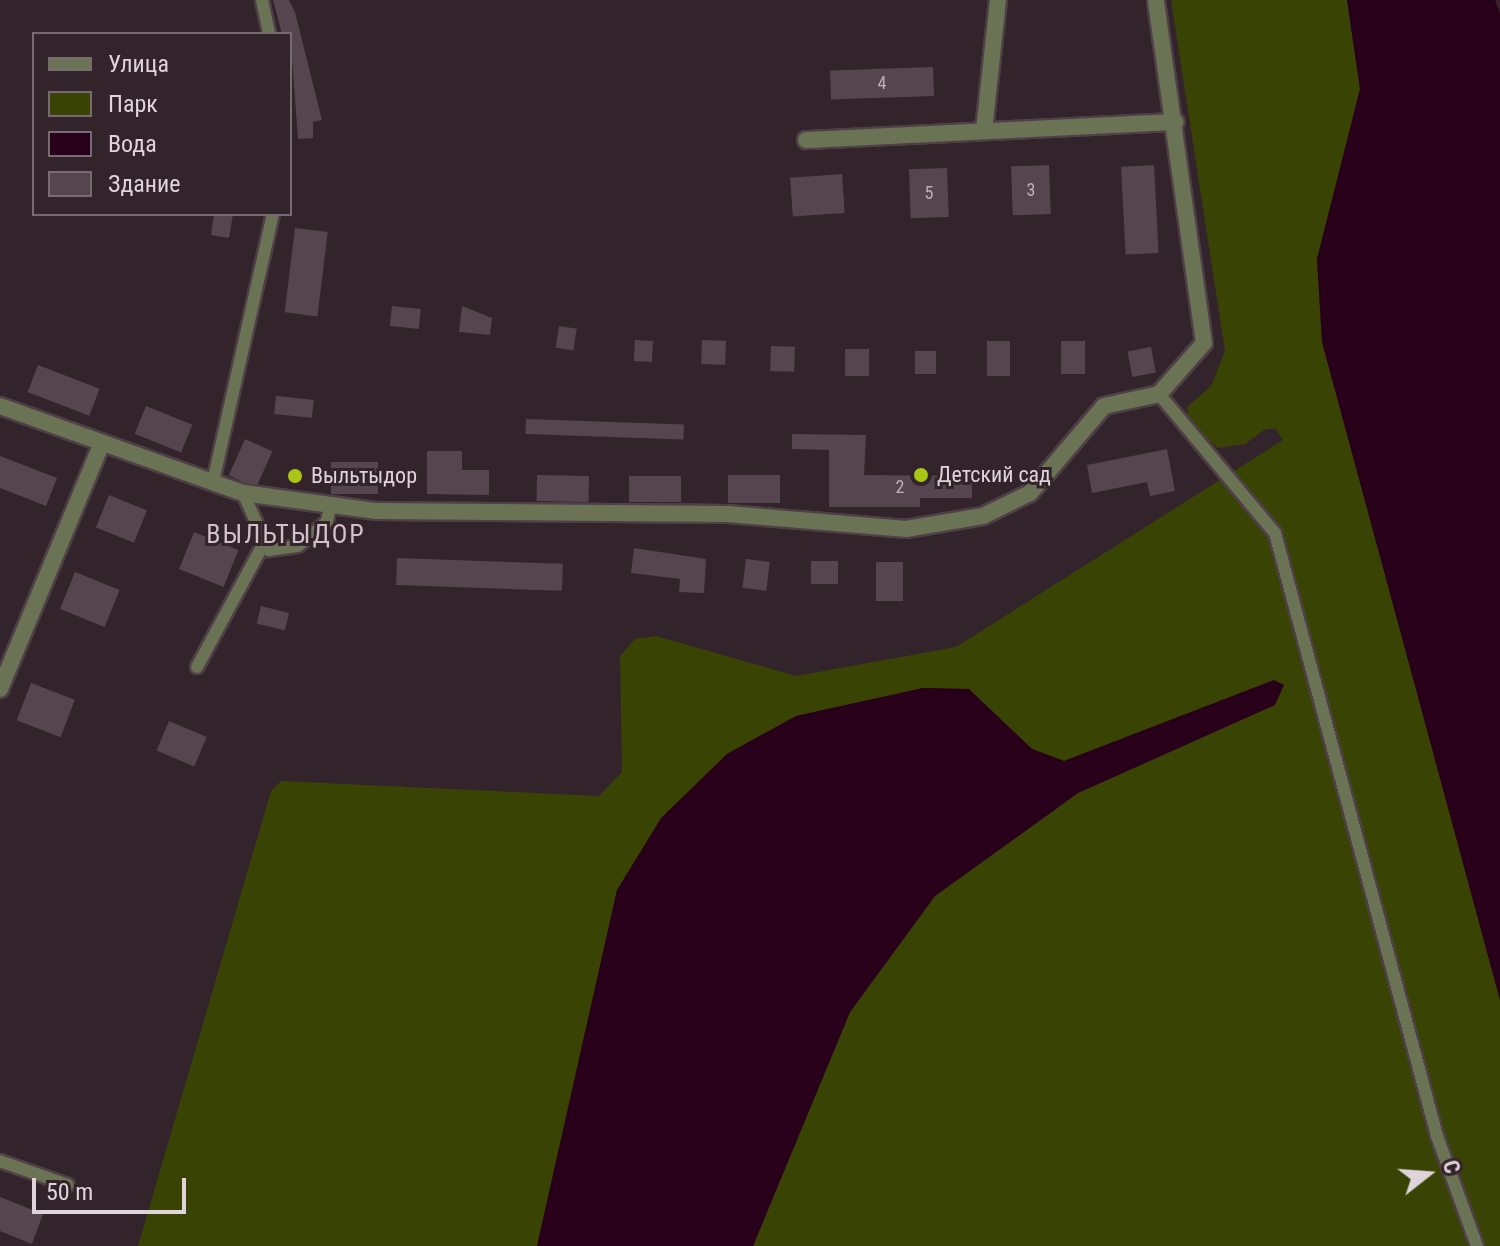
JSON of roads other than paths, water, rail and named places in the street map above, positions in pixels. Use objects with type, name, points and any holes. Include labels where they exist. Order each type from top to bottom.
[{"type":"street","points":[[984,131],[998,0]]},
{"type":"street","points":[[0,406],[100,447],[243,493],[330,506],[728,514],[906,529],[983,516],[1030,493],[1104,406],[1159,394],[1204,343],[1176,122],[1156,0]]},
{"type":"street","points":[[806,140],[1176,122]]},
{"type":"street","points":[[0,689],[100,447]]},
{"type":"lane","points":[[262,0],[269,32]]},
{"type":"lane","points":[[213,482],[273,216]]},
{"type":"lane","points":[[1159,394],[1275,533],[1437,1136],[1477,1246]]},
{"type":"lane","points":[[197,667],[263,545],[243,493]]},
{"type":"lane","points":[[263,545],[298,546],[327,522],[330,506]]},
{"type":"lane","points":[[0,1161],[68,1185]]},
{"type":"water","points":[[1347,0],[1495,0],[1500,14],[1500,1000],[1322,342],[1317,259],[1360,89]]},
{"type":"water","points":[[1274,680],[1284,685],[1275,705],[1078,793],[935,896],[850,1012],[753,1246],[537,1246],[617,890],[661,818],[727,754],[796,716],[923,688],[969,689],[1032,749],[1064,761]]},
{"type":"place","name":"Детский сад","points":[[921,475]]},
{"type":"place","name":"Выльтыдор","points":[[295,476]]},
{"type":"district","name":"ВЫЛЬТЫДОР","points":[[286,535]]}]
